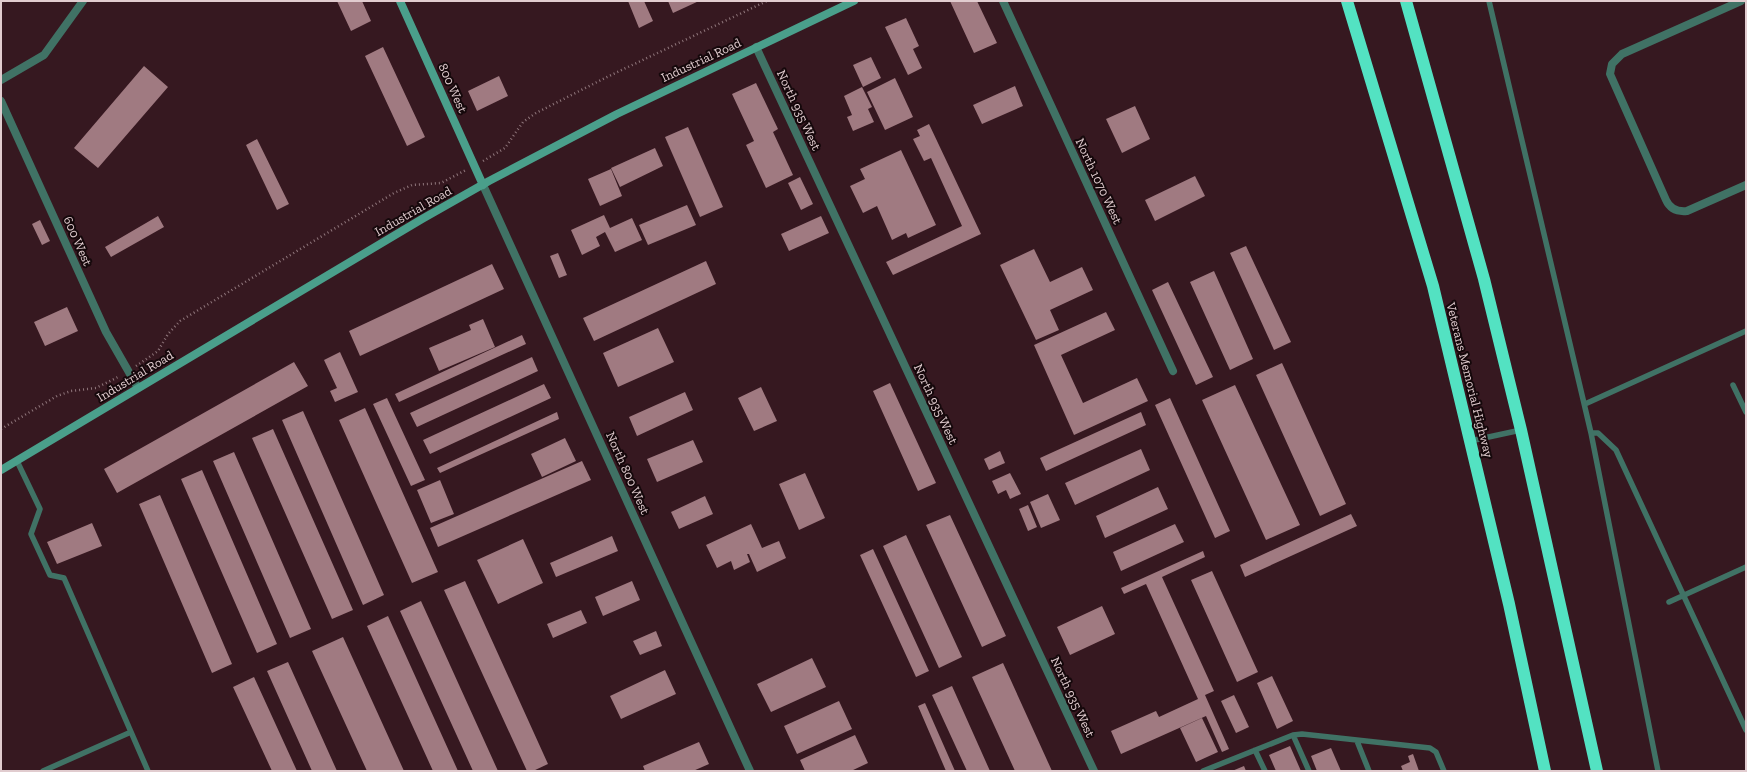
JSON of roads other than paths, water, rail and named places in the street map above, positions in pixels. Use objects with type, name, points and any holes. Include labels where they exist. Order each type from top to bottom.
[{"type":"highway","name":"Veterans Memorial Highway","points":[[1347,1],[1433,286],[1509,604],[1545,771]]},
{"type":"highway","points":[[1406,1],[1484,279],[1521,430],[1597,771]]},
{"type":"street","points":[[1,80],[44,55],[83,1]]},
{"type":"street","name":"800 West","points":[[400,1],[483,184]]},
{"type":"street","name":"Industrial Road","points":[[1,470],[483,184],[617,114],[854,1]]},
{"type":"street","name":"North 1070 West","points":[[1003,1],[1174,371]]},
{"type":"street","points":[[1741,1],[1622,54],[1612,64],[1610,74],[1666,200],[1672,208],[1677,211],[1687,211],[1746,185]]},
{"type":"street","name":"North 935 West","points":[[756,47],[1094,771]]},
{"type":"street","name":"600 West","points":[[1,101],[106,332],[138,388]]},
{"type":"street","name":"North 800 West","points":[[483,184],[747,770]]},
{"type":"lane","points":[[1489,1],[1585,404],[1658,771]]},
{"type":"lane","points":[[1585,404],[1746,331]]},
{"type":"lane","points":[[1733,385],[1746,412]]},
{"type":"lane","points":[[1470,441],[1521,430]]},
{"type":"lane","points":[[1591,434],[1598,432],[1616,450],[1682,596],[1746,730]]},
{"type":"lane","points":[[17,461],[40,509],[31,534],[50,575],[64,578],[148,771]]},
{"type":"lane","points":[[1669,602],[1746,567]]},
{"type":"lane","points":[[43,771],[132,732]]},
{"type":"lane","points":[[1203,771],[1215,769],[1255,750],[1293,735],[1302,734],[1430,748],[1436,752],[1444,771]]},
{"type":"lane","points":[[1293,735],[1309,771]]},
{"type":"lane","points":[[1357,741],[1369,771]]},
{"type":"lane","points":[[1255,750],[1265,771]]}]
